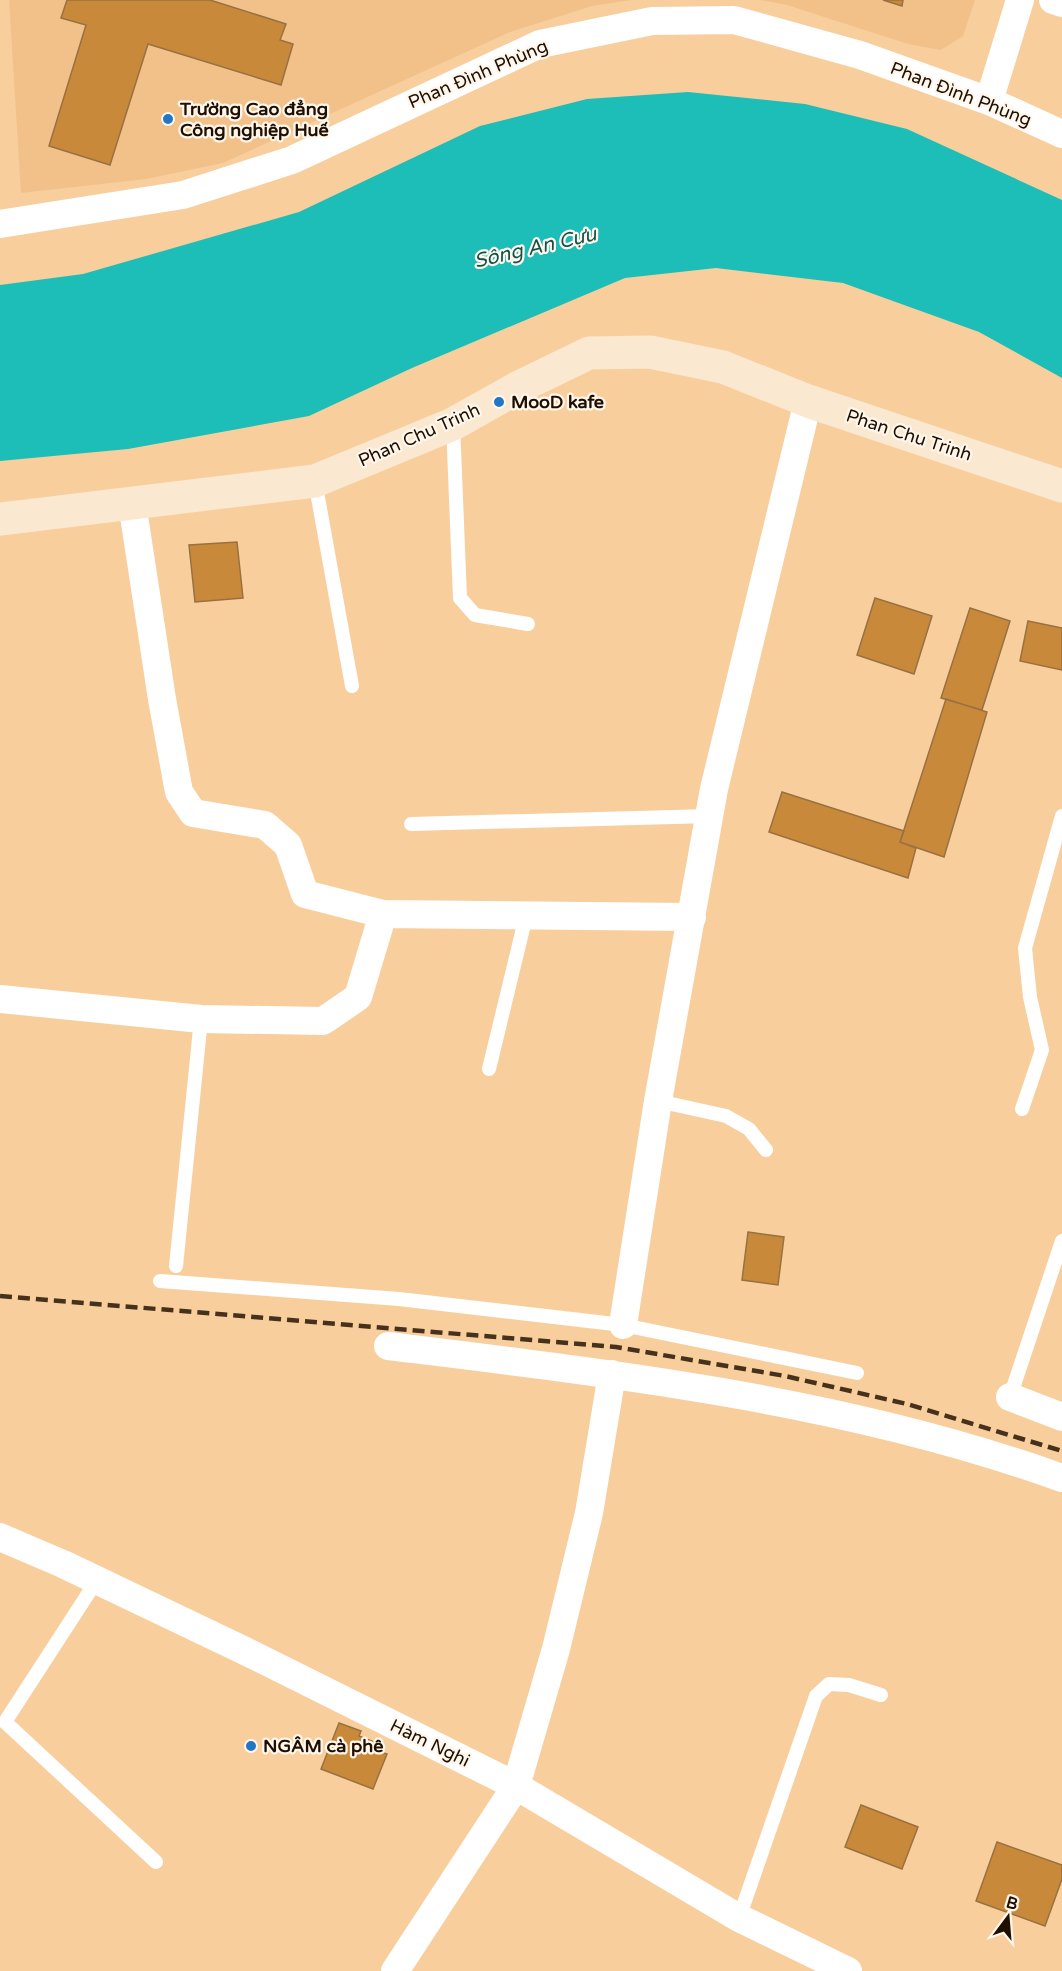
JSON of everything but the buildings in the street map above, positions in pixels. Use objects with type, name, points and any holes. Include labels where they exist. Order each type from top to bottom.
[{"type":"street","points":[[989,101],[1020,0]]},
{"type":"street","points":[[1053,0],[1062,3]]},
{"type":"street","name":"Phan Đình Phùng","points":[[0,224],[183,195],[292,160],[540,44],[652,21],[734,20],[860,55],[989,101],[1062,134]]},
{"type":"street","name":"Phan Chu Trinh","points":[[0,519],[315,481],[453,424],[519,387],[589,353],[651,352],[723,367],[808,401],[1062,486]]},
{"type":"street","points":[[623,1325],[658,1101],[710,816],[808,401]]},
{"type":"street","points":[[132,502],[162,699],[179,792],[193,813],[265,825],[288,845],[305,894],[383,914],[692,917]]},
{"type":"street","points":[[0,999],[201,1019],[323,1021],[358,997],[383,914]]},
{"type":"street","points":[[388,1347],[612,1374],[772,1401],[890,1425],[1062,1478]]},
{"type":"street","points":[[395,1971],[516,1786],[556,1649],[589,1513],[612,1374]]},
{"type":"street","points":[[1010,1397],[1062,1417]]},
{"type":"street","name":"Hàm Nghi","points":[[0,1537],[97,1580],[516,1786],[739,1918],[848,1971]]},
{"type":"lane","points":[[453,424],[460,598],[475,615],[528,624]]},
{"type":"lane","points":[[315,481],[352,686]]},
{"type":"lane","points":[[411,825],[710,816]]},
{"type":"lane","points":[[1022,1109],[1042,1050],[1030,997],[1025,948],[1062,816]]},
{"type":"lane","points":[[489,1069],[526,916]]},
{"type":"lane","points":[[176,1266],[201,1019]]},
{"type":"lane","points":[[658,1101],[726,1116],[749,1128],[766,1150]]},
{"type":"lane","points":[[1010,1397],[1062,1241]]},
{"type":"lane","points":[[160,1281],[399,1299],[623,1325],[857,1373]]},
{"type":"lane","points":[[97,1580],[5,1722],[156,1862]]},
{"type":"lane","points":[[739,1918],[816,1696],[829,1684],[849,1685],[881,1695]]},
{"type":"shaded area","name":"Trường Cao đẳng Công nghiệp Huế","points":[[9,0],[631,0],[592,6],[510,32],[223,163],[146,179],[21,193]]},
{"type":"shaded area","points":[[760,0],[975,0],[963,36],[941,50],[908,44],[787,5]]},
{"type":"water","name":"Sông An Cựu","points":[[688,92],[805,104],[907,129],[1062,200],[1062,378],[979,332],[843,283],[716,268],[625,278],[412,368],[309,416],[128,449],[0,461],[0,285],[83,274],[299,212],[480,126],[587,99]]},
{"type":"railway","points":[[0,1296],[616,1347],[785,1376],[907,1404],[1062,1451]]},
{"type":"place","name":"Trường Cao đẳng Công nghiệp Huế","points":[[168,119]]},
{"type":"place","name":"MooD kafe","points":[[499,402]]},
{"type":"place","name":"NGÂM cà phê","points":[[251,1746]]}]
